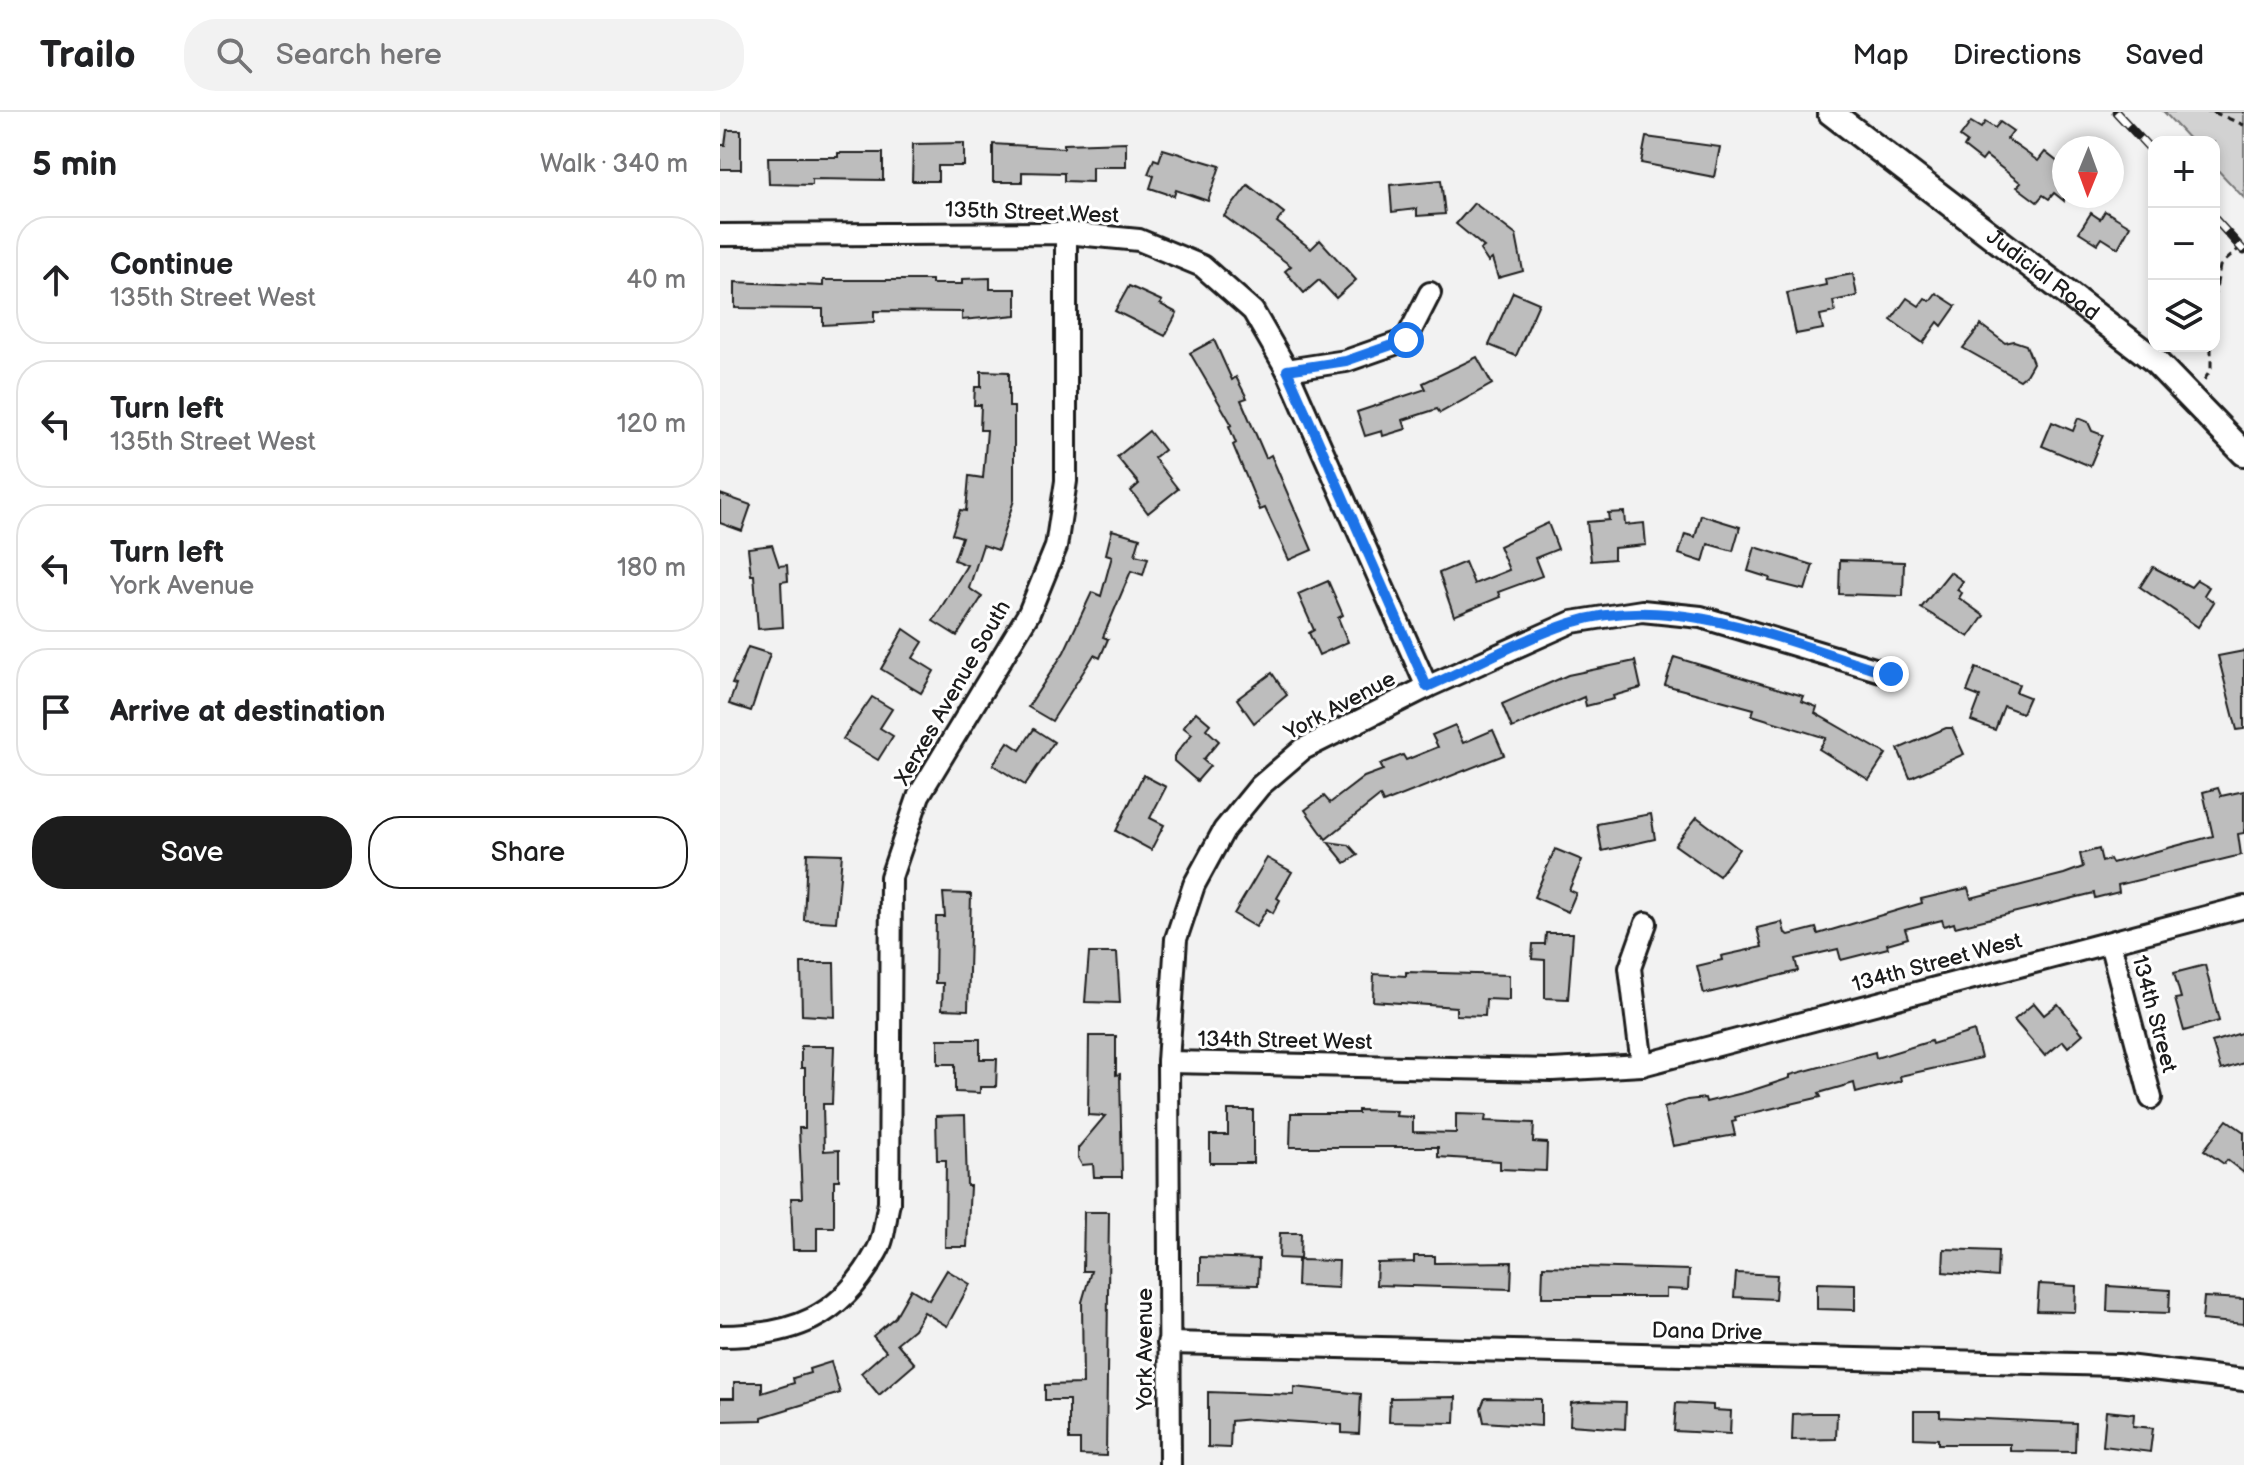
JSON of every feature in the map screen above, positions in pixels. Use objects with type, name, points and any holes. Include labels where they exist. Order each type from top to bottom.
[{"type":"street","name":"Judicial Road","points":[[1834,113],[2153,359],[2244,453]]},
{"type":"street","name":"135th Street West","points":[[720,235],[1066,233],[1139,240],[1202,266],[1253,311],[1287,370],[1427,687]]},
{"type":"street","name":"Xerxes Avenue South","points":[[720,1336],[755,1336],[793,1330],[845,1298],[879,1249],[889,1203],[891,877],[919,795],[1029,613],[1056,547],[1066,481],[1066,233]]},
{"type":"street","points":[[1287,370],[1346,361],[1406,340],[1430,293]]},
{"type":"street","name":"York Avenue","points":[[1170,1465],[1168,1062],[1176,939],[1194,885],[1224,830],[1260,786],[1303,749],[1427,687],[1572,622],[1642,611],[1701,617],[1891,674]]},
{"type":"street","name":"134th Street West","points":[[1168,1062],[1552,1070],[1642,1065],[2244,907]]},
{"type":"street","points":[[1642,1065],[1630,968],[1646,923]]},
{"type":"street","name":"134th Street","points":[[2110,943],[2151,1098]]},
{"type":"street","name":"Dana Drive","points":[[1168,1343],[2118,1365],[2244,1380]]},
{"type":"path","points":[[2213,112],[2244,125]]},
{"type":"path","points":[[2218,280],[2220,266],[2244,244]]},
{"type":"path","points":[[2191,399],[2211,370],[2211,352]]},
{"type":"shaded area","points":[[2164,112],[2244,112],[2244,198],[2220,172],[2220,136],[2186,136]]},
{"type":"building","points":[[1971,122],[1981,128],[1985,122],[1995,128],[2000,122],[2013,131],[2007,139],[2038,161],[2045,152],[2052,158],[2052,195],[2049,199],[2043,195],[2037,202],[2017,187],[2021,183],[1986,156],[1982,161],[1964,147],[1967,142],[1960,137]]},
{"type":"building","points":[[727,130],[741,130],[741,169],[720,169],[720,145],[725,145]]},
{"type":"building","points":[[1646,137],[1720,147],[1714,177],[1641,163]]},
{"type":"building","points":[[1126,142],[1126,167],[1092,167],[1092,182],[1064,181],[1064,173],[1022,172],[1022,182],[993,182],[993,144],[1064,148],[1064,144]]},
{"type":"building","points":[[964,143],[964,166],[938,166],[938,181],[912,181],[913,144]]},
{"type":"building","points":[[1163,149],[1220,166],[1208,201],[1176,190],[1174,196],[1150,188],[1154,176],[1148,174],[1154,159],[1159,161]]},
{"type":"building","points":[[838,153],[883,153],[883,180],[812,179],[812,185],[769,184],[768,157],[838,157]]},
{"type":"building","points":[[1441,180],[1445,214],[1417,216],[1417,209],[1392,212],[1390,185]]},
{"type":"building","points":[[1248,185],[1284,213],[1277,222],[1311,249],[1320,240],[1356,280],[1336,298],[1319,280],[1304,293],[1285,271],[1291,266],[1224,216]]},
{"type":"building","points":[[1474,203],[1516,235],[1523,271],[1498,278],[1492,259],[1488,262],[1480,250],[1484,247],[1456,224]]},
{"type":"building","points":[[2105,211],[2130,226],[2118,248],[2102,238],[2098,244],[2079,232],[2091,213],[2100,219]]},
{"type":"building","points":[[1853,274],[1857,296],[1833,301],[1835,312],[1820,315],[1823,329],[1796,334],[1787,293],[1826,285],[1825,279]]},
{"type":"building","points":[[990,278],[990,289],[1016,289],[1016,315],[962,320],[962,312],[874,311],[874,322],[823,325],[823,309],[735,308],[735,282],[823,286],[823,280],[932,280],[932,284],[962,284],[962,279]]},
{"type":"building","points":[[1129,286],[1162,301],[1160,304],[1177,313],[1165,336],[1115,311]]},
{"type":"building","points":[[1513,292],[1539,303],[1516,356],[1489,345]]},
{"type":"building","points":[[1936,293],[1956,306],[1942,326],[1938,322],[1923,343],[1891,320],[1907,298],[1919,306],[1925,298],[1930,301]]},
{"type":"building","points":[[1981,325],[2005,343],[2014,341],[2026,345],[2033,363],[2020,380],[1963,348]]},
{"type":"building","points":[[1214,340],[1232,380],[1236,377],[1247,398],[1241,400],[1266,458],[1271,455],[1312,550],[1289,560],[1265,508],[1260,510],[1233,445],[1236,443],[1229,426],[1232,425],[1190,353]]},
{"type":"building","points":[[1477,357],[1492,384],[1440,413],[1437,409],[1403,420],[1406,429],[1383,436],[1382,431],[1365,436],[1357,412],[1426,389],[1423,383]]},
{"type":"building","points":[[981,371],[1009,372],[1009,407],[1014,407],[1014,500],[998,550],[983,545],[969,588],[982,597],[957,636],[933,621],[967,565],[954,560],[962,537],[952,534],[960,510],[966,511],[969,476],[983,478],[987,430],[980,430],[981,405],[974,405],[975,387],[981,387]]},
{"type":"building","points":[[2078,418],[2088,422],[2092,431],[2103,435],[2090,466],[2042,446],[2052,422],[2073,431]]},
{"type":"building","points":[[1149,431],[1164,450],[1154,458],[1178,489],[1148,513],[1131,491],[1139,484],[1117,457]]},
{"type":"building","points":[[720,494],[751,505],[742,531],[720,523]]},
{"type":"building","points":[[1624,512],[1625,525],[1644,523],[1646,545],[1614,548],[1614,559],[1591,561],[1587,522],[1609,520],[1608,513]]},
{"type":"building","points":[[1701,515],[1740,527],[1733,551],[1708,544],[1703,562],[1679,554],[1685,534],[1695,537]]},
{"type":"building","points":[[1548,523],[1558,549],[1535,558],[1542,576],[1498,592],[1500,597],[1454,616],[1439,573],[1465,562],[1474,584],[1509,570],[1499,546]]},
{"type":"building","points":[[1112,530],[1140,538],[1135,555],[1148,558],[1143,575],[1131,571],[1103,637],[1108,639],[1100,658],[1094,655],[1052,721],[1028,707],[1064,652],[1092,592],[1101,596],[1112,556],[1106,554]]},
{"type":"building","points":[[772,545],[779,566],[787,565],[788,581],[781,582],[783,627],[758,629],[754,575],[751,575],[748,548]]},
{"type":"building","points":[[1755,547],[1813,565],[1805,590],[1769,581],[1770,578],[1748,571]]},
{"type":"building","points":[[1840,560],[1904,562],[1903,596],[1839,594]]},
{"type":"building","points":[[2153,567],[2191,587],[2197,580],[2209,587],[2204,595],[2214,602],[2198,627],[2140,587]]},
{"type":"building","points":[[1950,572],[1963,581],[1957,590],[1962,593],[1959,598],[1984,616],[1969,637],[1921,608]]},
{"type":"building","points":[[1328,581],[1343,615],[1338,618],[1348,642],[1319,655],[1309,633],[1314,630],[1298,594]]},
{"type":"building","points":[[904,629],[923,642],[913,658],[934,671],[921,693],[881,669]]},
{"type":"building","points":[[748,647],[770,654],[751,711],[729,704],[736,685],[732,684]]},
{"type":"building","points":[[2244,651],[2244,729],[2237,730],[2218,656]]},
{"type":"building","points":[[1674,657],[1803,696],[1801,701],[1817,707],[1815,713],[1886,754],[1869,780],[1819,749],[1826,738],[1752,715],[1754,709],[1665,685]]},
{"type":"building","points":[[1635,661],[1641,688],[1586,706],[1584,697],[1512,728],[1502,704],[1568,675]]},
{"type":"building","points":[[1976,668],[2019,684],[2016,692],[2029,697],[2022,713],[2004,706],[1995,730],[1971,721],[1980,697],[1967,692]]},
{"type":"building","points":[[1272,673],[1287,695],[1254,723],[1237,699]]},
{"type":"building","points":[[872,697],[892,709],[880,728],[893,736],[878,760],[843,739]]},
{"type":"building","points":[[1196,712],[1210,724],[1206,729],[1219,741],[1203,760],[1210,766],[1197,781],[1174,761],[1174,756],[1192,734],[1183,727]]},
{"type":"building","points":[[1455,725],[1463,743],[1493,730],[1504,755],[1383,803],[1380,796],[1326,839],[1305,810],[1324,796],[1330,803],[1364,777],[1383,770],[1380,764],[1403,755],[1406,760],[1438,747],[1432,735]]},
{"type":"building","points":[[1952,728],[1964,754],[1910,778],[1898,749]]},
{"type":"building","points":[[1034,729],[1054,742],[1025,785],[993,765],[1008,742],[1020,750]]},
{"type":"building","points":[[1143,775],[1166,787],[1150,818],[1164,825],[1151,850],[1116,831]]},
{"type":"building","points":[[2218,788],[2221,796],[2244,791],[2244,833],[2238,834],[2241,855],[2118,885],[2119,892],[2095,898],[2094,893],[1955,927],[1954,923],[1944,926],[1942,920],[1905,929],[1908,938],[1887,944],[1888,948],[1841,960],[1838,949],[1795,959],[1798,971],[1704,994],[1697,966],[1722,960],[1721,956],[1762,947],[1757,928],[1782,922],[1785,933],[1789,935],[1816,928],[1818,934],[1922,903],[1921,899],[1968,888],[1971,898],[2064,874],[2083,867],[2080,854],[2099,849],[2102,862],[2110,859],[2112,863],[2213,836],[2203,792]]},
{"type":"building","points":[[1651,814],[1655,839],[1602,851],[1597,824]]},
{"type":"building","points":[[1697,817],[1739,849],[1719,876],[1675,845]]},
{"type":"building","points":[[1328,842],[1349,845],[1358,855],[1345,863]]},
{"type":"building","points":[[1555,849],[1582,860],[1569,890],[1576,893],[1568,912],[1534,897]]},
{"type":"building","points":[[807,853],[842,854],[836,922],[804,920]]},
{"type":"building","points":[[1267,858],[1292,872],[1277,898],[1280,900],[1273,913],[1267,909],[1256,927],[1234,914]]},
{"type":"building","points":[[943,893],[971,894],[968,1010],[942,1009],[943,983],[935,983],[936,917],[945,917]]},
{"type":"building","points":[[1546,933],[1573,933],[1568,999],[1545,998],[1545,960],[1532,959],[1533,944],[1545,944]]},
{"type":"building","points":[[1089,953],[1117,953],[1120,1003],[1085,1002]]},
{"type":"building","points":[[801,963],[834,963],[835,1017],[802,1015]]},
{"type":"building","points":[[2205,965],[2219,1021],[2184,1031],[2175,999],[2181,998],[2174,973]]},
{"type":"building","points":[[1406,972],[1509,975],[1509,1000],[1486,999],[1485,1016],[1456,1015],[1456,1007],[1373,1001],[1374,974],[1406,976]]},
{"type":"building","points":[[2034,1003],[2044,1015],[2058,1004],[2083,1034],[2068,1047],[2063,1041],[2045,1056],[2014,1020]]},
{"type":"building","points":[[1974,1031],[1981,1058],[1900,1076],[1901,1081],[1856,1093],[1854,1083],[1819,1093],[1821,1097],[1735,1117],[1736,1121],[1732,1122],[1735,1135],[1673,1146],[1664,1108],[1687,1100],[1705,1098],[1706,1102],[1747,1092],[1790,1078],[1790,1075],[1875,1052],[1876,1058]]},
{"type":"building","points":[[2244,1032],[2244,1063],[2221,1070],[2212,1042]]},
{"type":"building","points":[[1089,1036],[1116,1036],[1122,1177],[1094,1177],[1093,1164],[1082,1165],[1078,1158],[1078,1148],[1105,1116],[1088,1115]]},
{"type":"building","points":[[938,1039],[980,1039],[980,1059],[997,1059],[996,1087],[980,1087],[980,1093],[955,1092],[955,1064],[938,1064]]},
{"type":"building","points":[[801,1046],[834,1046],[832,1104],[823,1104],[824,1151],[839,1150],[839,1180],[834,1180],[834,1227],[817,1227],[817,1250],[793,1250],[791,1198],[802,1198],[799,1128],[805,1128],[805,1068],[801,1068]]},
{"type":"building","points":[[1228,1110],[1253,1110],[1253,1163],[1210,1163],[1210,1135],[1228,1135]]},
{"type":"building","points":[[1358,1110],[1397,1111],[1396,1116],[1413,1117],[1413,1132],[1456,1133],[1456,1114],[1486,1115],[1485,1121],[1534,1123],[1533,1142],[1547,1143],[1546,1171],[1500,1169],[1500,1161],[1438,1157],[1438,1147],[1290,1147],[1291,1113],[1358,1113]]},
{"type":"building","points":[[965,1115],[967,1186],[970,1186],[967,1247],[945,1247],[946,1160],[937,1160],[936,1116]]},
{"type":"building","points":[[2227,1120],[2244,1132],[2244,1173],[2227,1160],[2224,1164],[2204,1150]]},
{"type":"building","points":[[1084,1212],[1109,1212],[1106,1456],[1080,1455],[1080,1440],[1069,1440],[1069,1400],[1045,1400],[1045,1385],[1083,1384],[1082,1302],[1091,1271],[1083,1271]]},
{"type":"building","points":[[1280,1233],[1301,1233],[1300,1259],[1279,1258]]},
{"type":"building","points":[[1944,1249],[1998,1251],[1997,1277],[1943,1272]]},
{"type":"building","points":[[1414,1256],[1435,1256],[1435,1263],[1512,1262],[1511,1289],[1376,1285],[1377,1263],[1414,1262]]},
{"type":"building","points":[[1200,1257],[1259,1259],[1258,1285],[1200,1284]]},
{"type":"building","points":[[1298,1260],[1339,1261],[1338,1288],[1297,1286]]},
{"type":"building","points":[[1543,1266],[1689,1270],[1688,1290],[1666,1289],[1666,1297],[1542,1297]]},
{"type":"building","points":[[947,1270],[970,1284],[947,1326],[924,1312],[914,1329],[897,1343],[915,1364],[879,1395],[861,1373],[886,1351],[873,1336],[895,1317],[911,1289],[929,1300]]},
{"type":"building","points":[[1736,1273],[1777,1275],[1775,1299],[1734,1297]]},
{"type":"building","points":[[1817,1283],[1855,1284],[1855,1310],[1817,1309]]},
{"type":"building","points":[[2039,1284],[2076,1286],[2075,1312],[2037,1311]]},
{"type":"building","points":[[2108,1286],[2170,1290],[2169,1313],[2107,1311]]},
{"type":"building","points":[[2204,1297],[2244,1299],[2244,1324],[2202,1320]]},
{"type":"building","points":[[831,1362],[840,1393],[762,1417],[762,1420],[720,1421],[720,1398],[734,1398],[734,1382],[762,1382],[762,1393],[794,1383],[793,1378]]},
{"type":"building","points":[[1294,1387],[1361,1394],[1359,1434],[1342,1433],[1342,1425],[1252,1419],[1231,1421],[1230,1448],[1208,1447],[1208,1392],[1294,1395]]},
{"type":"building","points":[[1456,1397],[1455,1423],[1389,1422],[1390,1398]]},
{"type":"building","points":[[1485,1398],[1541,1399],[1541,1426],[1484,1422],[1481,1408]]},
{"type":"building","points":[[1626,1402],[1625,1429],[1570,1425],[1571,1403]]},
{"type":"building","points":[[1676,1403],[1713,1405],[1713,1410],[1731,1411],[1730,1434],[1674,1431]]},
{"type":"building","points":[[1914,1411],[1940,1411],[1940,1417],[2076,1423],[2075,1452],[2010,1451],[2010,1444],[1938,1444],[1938,1439],[1914,1438]]},
{"type":"building","points":[[2106,1411],[2134,1414],[2133,1426],[2153,1428],[2150,1452],[2103,1446]]},
{"type":"building","points":[[1837,1413],[1836,1439],[1792,1440],[1793,1414]]},
{"type":"railway","points":[[2116,112],[2148,147]]},
{"type":"railway","points":[[2220,225],[2244,251]]},
{"type":"route","points":[[1406,340],[1346,361],[1287,370],[1427,687],[1572,622],[1642,611],[1701,617],[1891,674]]}]
